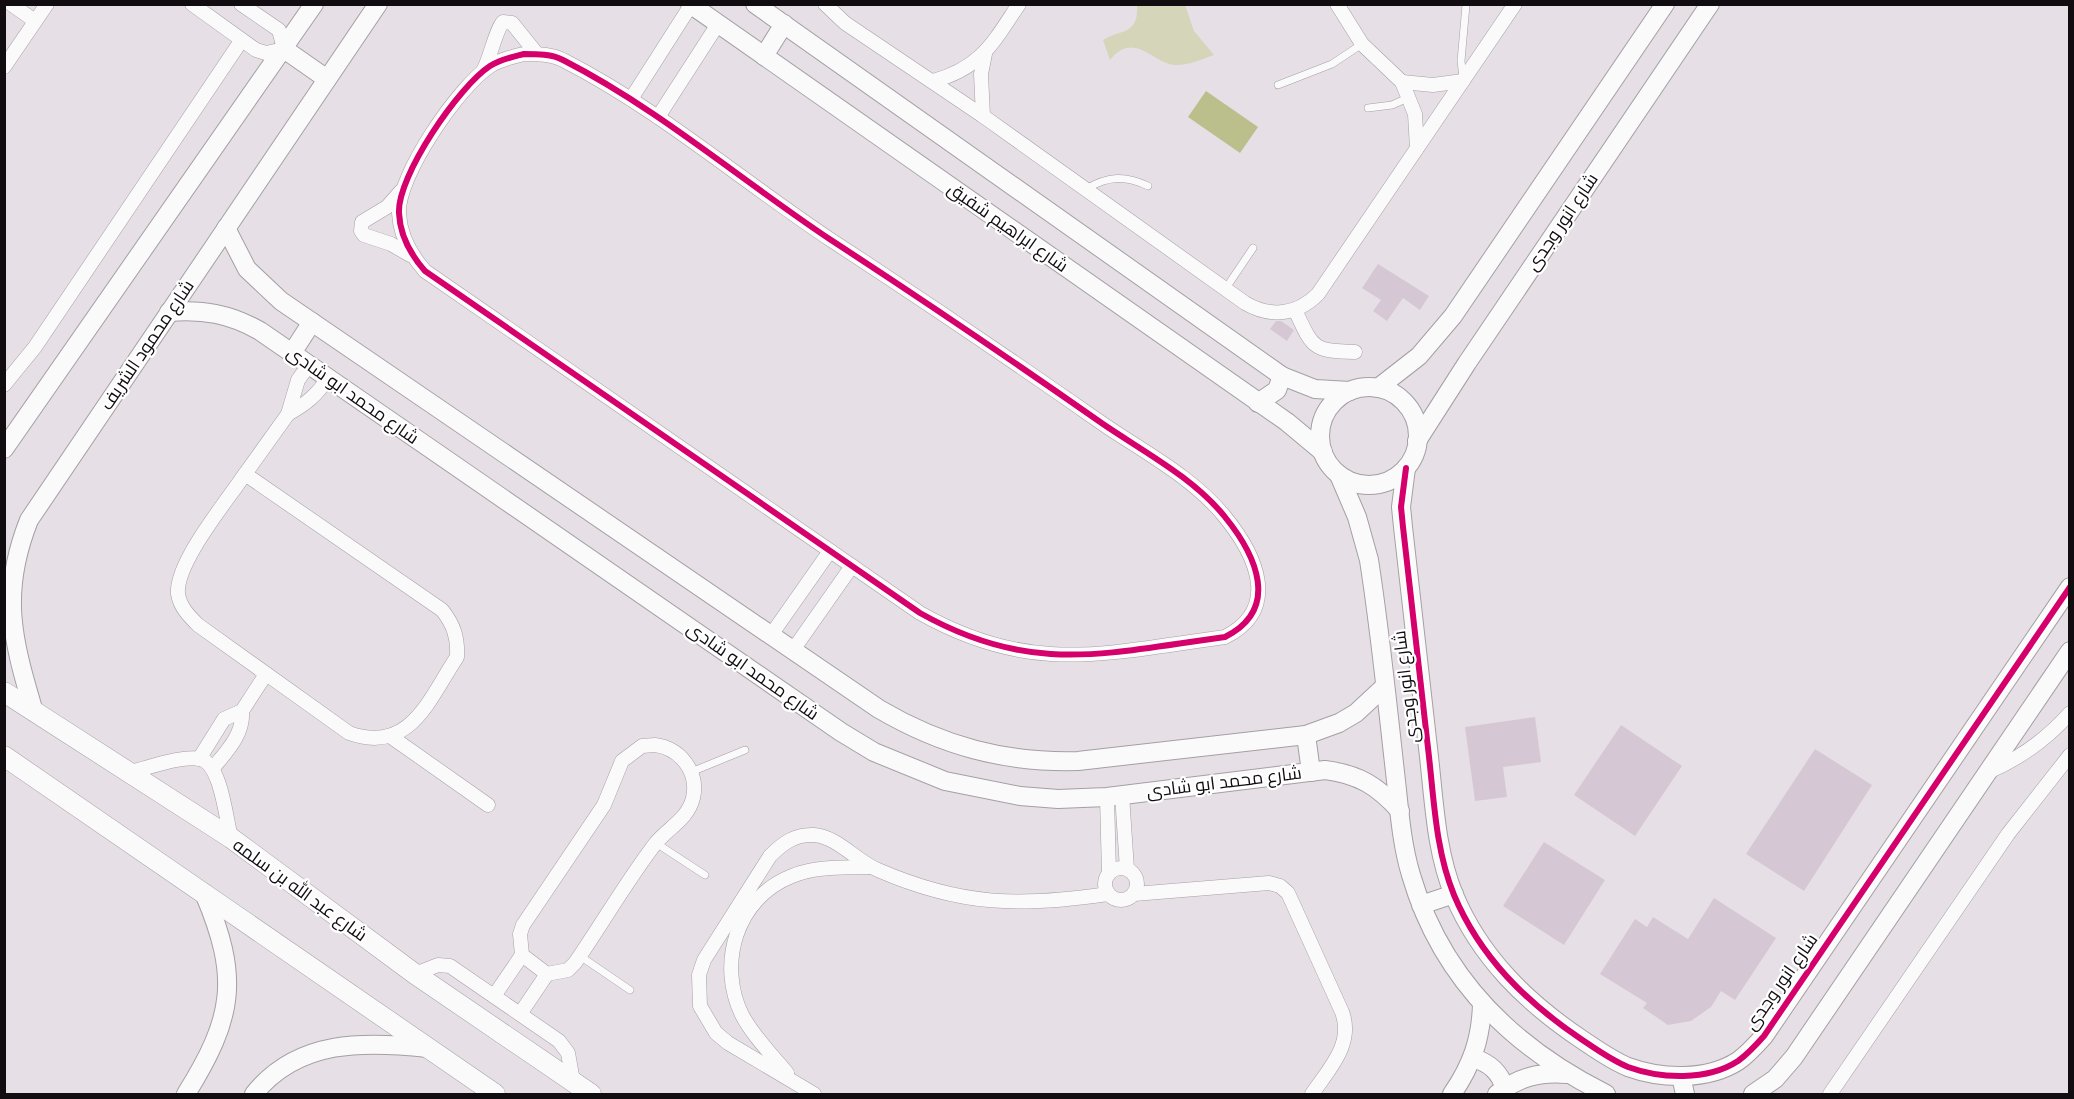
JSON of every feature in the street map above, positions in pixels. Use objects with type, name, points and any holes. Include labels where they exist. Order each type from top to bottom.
[{"type":"main road","name":"شارع عبد الله بن سلمه","points":[[4,692],[231,838],[415,974],[591,1095]]},
{"type":"main road","points":[[4,756],[495,1095]]},
{"type":"street","points":[[11,4],[36,21]]},
{"type":"street","points":[[4,67],[47,4]]},
{"type":"street","points":[[192,4],[241,41],[266,53],[284,49]]},
{"type":"street","points":[[241,4],[262,10],[279,30],[284,49],[327,79]]},
{"type":"street","points":[[4,449],[314,4]]},
{"type":"street","name":"شارع محمود الشريف","points":[[34,712],[9,619],[9,570],[16,546],[30,520],[378,4]]},
{"type":"street","name":"شارع ابراهيم شفيق","points":[[755,4],[1282,376],[1315,389],[1350,391]]},
{"type":"street","points":[[825,4],[845,23],[933,81],[1255,309],[1277,314],[1295,310],[1310,302],[1318,294],[1515,4]]},
{"type":"street","points":[[933,81],[952,76],[985,54],[1019,4]]},
{"type":"street","points":[[1337,4],[1362,44],[1402,82],[1410,98],[1418,131],[1417,148]]},
{"type":"street","name":"شارع انور وجدى","points":[[1378,388],[1419,356],[1454,316],[1665,4]]},
{"type":"street","name":"شارع انور وجدى","points":[[1417,441],[1467,363],[1710,4]]},
{"type":"street","points":[[631,99],[691,5]]},
{"type":"street","name":"شارع ابراهيم شفيق","points":[[691,5],[1258,403],[1323,452]]},
{"type":"street","points":[[412,256],[391,244],[364,235],[361,226],[366,219],[387,207],[402,189],[426,144],[449,110],[482,72],[492,53],[498,29],[503,22],[512,23],[537,54]]},
{"type":"street","points":[[658,117],[718,24]]},
{"type":"street","points":[[764,56],[784,24]]},
{"type":"street","points":[[4,385],[35,348],[241,41]]},
{"type":"street","points":[[402,189],[399,212],[402,235],[412,256],[424,271],[920,613],[948,629],[990,645],[1044,656],[1077,657],[1225,637],[1238,631],[1248,621],[1259,594],[1259,580],[1254,566],[1238,534],[1225,517],[1195,488],[1020,366],[831,239],[658,117],[561,58],[537,54],[506,58],[482,72]]},
{"type":"street","points":[[983,116],[981,74],[985,54]]},
{"type":"street","points":[[1402,82],[1433,85],[1463,81]]},
{"type":"street","name":"شارع محمد ابو شادى","points":[[226,228],[234,249],[263,286],[312,322],[905,724],[960,747],[1018,759],[1078,761],[1306,735],[1339,723],[1356,713],[1385,686]]},
{"type":"street","name":"شارع محمد ابو شادى","points":[[169,312],[193,310],[216,312],[239,320],[292,353],[841,732],[874,752],[936,778],[982,790],[1058,799],[1114,796],[1311,772],[1347,772],[1368,781],[1385,794],[1400,811]]},
{"type":"street","points":[[1295,310],[1315,346],[1325,351],[1355,352]]},
{"type":"street","points":[[292,353],[312,322]]},
{"type":"street","points":[[245,474],[442,610],[450,620],[456,637],[457,657],[411,726],[390,736],[365,738],[349,733],[198,625],[185,612],[178,596],[178,579],[185,562],[245,474],[288,414],[298,380],[309,365]]},
{"type":"street","points":[[1258,403],[1277,390],[1282,376]]},
{"type":"street","points":[[288,414],[312,399],[328,378]]},
{"type":"street","points":[[1378,388],[1392,392],[1408,407],[1417,427],[1417,441],[1406,468],[1395,477],[1381,483],[1367,485],[1352,482],[1340,475],[1323,452],[1320,438],[1322,423],[1328,409],[1337,398],[1350,391],[1378,388]]},
{"type":"street","name":"شارع انور وجدى","points":[[1406,468],[1401,507],[1403,527],[1438,835],[1454,894],[1467,922],[1499,970],[1557,1023],[1620,1063],[1642,1072],[1682,1076],[1714,1071],[1737,1062],[1764,1036],[2070,587]]},
{"type":"street","name":"شارع انور وجدى","points":[[1340,475],[1357,517],[1369,560],[1400,811],[1410,873],[1421,905],[1448,959],[1482,1004],[1536,1053],[1566,1074],[1606,1095]]},
{"type":"street","points":[[771,635],[830,551]]},
{"type":"street","points":[[793,650],[852,566]]},
{"type":"street","points":[[1753,1095],[1774,1079],[1794,1057],[2070,651]]},
{"type":"street","points":[[213,768],[231,746],[241,728],[242,711],[266,674]]},
{"type":"street","points":[[199,759],[224,719],[242,711]]},
{"type":"street","points":[[1988,772],[2027,753],[2044,740],[2070,713]]},
{"type":"street","points":[[1306,735],[1311,772]]},
{"type":"street","points":[[390,736],[488,805]]},
{"type":"street","points":[[494,996],[522,955],[520,934],[523,925],[604,805],[622,761],[642,746],[660,746],[675,753],[691,772],[694,788],[690,804],[680,820],[656,843],[580,956],[568,970],[547,974],[520,1014]]},
{"type":"street","points":[[1837,1092],[2008,834],[2070,755]]},
{"type":"street","points":[[130,772],[199,759],[213,768],[231,838]]},
{"type":"street","points":[[1114,796],[1127,869],[1137,880],[1134,894]]},
{"type":"street","points":[[1108,894],[1104,883],[1109,873],[1114,796]]},
{"type":"street","points":[[814,1095],[729,1043],[707,1021],[698,991],[704,960],[770,856],[782,844],[798,836],[815,835],[831,840],[869,867],[902,880],[974,899],[1051,903],[1108,894],[1121,901],[1134,894],[1269,883],[1280,886],[1288,893],[1342,1012],[1346,1029],[1340,1052],[1312,1095]]},
{"type":"street","points":[[792,1080],[743,1017],[735,998],[731,978],[731,957],[735,936],[756,900],[772,886],[790,876],[810,870],[869,867]]},
{"type":"street","points":[[1109,873],[1117,868],[1127,869]]},
{"type":"street","points":[[186,1095],[212,1053],[223,1022],[227,989],[226,956],[217,924],[204,893]]},
{"type":"street","points":[[1421,905],[1454,894]]},
{"type":"street","points":[[522,955],[547,974]]},
{"type":"street","points":[[415,974],[432,966],[450,966],[560,1041],[570,1060],[573,1081]]},
{"type":"street","points":[[1452,1095],[1473,1058],[1482,1026],[1482,1004]]},
{"type":"street","points":[[254,1095],[284,1068],[317,1051],[352,1043],[428,1048]]},
{"type":"street","points":[[1473,1058],[1490,1065],[1502,1080],[1501,1092]]},
{"type":"street","points":[[1501,1092],[1529,1076],[1548,1073],[1566,1074]]},
{"type":"street","points":[[1682,1076],[1685,1095]]},
{"type":"lane","points":[[1463,81],[1461,61],[1466,5]]},
{"type":"lane","points":[[1278,85],[1332,64],[1362,44]]},
{"type":"lane","points":[[1368,108],[1392,105],[1410,98]]},
{"type":"lane","points":[[1086,189],[1100,180],[1116,177],[1133,179],[1148,186]]},
{"type":"lane","points":[[1226,288],[1254,248]]},
{"type":"lane","points":[[691,772],[745,750]]},
{"type":"lane","points":[[656,843],[705,875]]},
{"type":"lane","points":[[580,956],[630,990]]},
{"type":"shaded area","points":[[1137,5],[1185,5],[1194,31],[1214,55],[1177,65],[1169,64],[1136,48],[1128,48],[1119,51],[1110,60],[1103,40],[1128,30],[1132,26],[1137,15]]},
{"type":"shaded area","points":[[1206,91],[1258,127],[1240,153],[1188,117]]},
{"type":"building","points":[[1378,264],[1429,296],[1420,310],[1403,298],[1387,321],[1373,311],[1381,300],[1362,288]]},
{"type":"building","points":[[1276,321],[1281,321],[1294,330],[1287,341],[1270,329]]},
{"type":"building","points":[[1535,717],[1541,762],[1503,767],[1507,797],[1475,801],[1465,727]]},
{"type":"building","points":[[1621,725],[1682,766],[1635,836],[1574,795]]},
{"type":"building","points":[[1815,749],[1872,785],[1804,891],[1746,854]]},
{"type":"building","points":[[1544,842],[1605,880],[1564,945],[1503,906]]},
{"type":"building","points":[[1714,898],[1776,938],[1735,1000],[1721,991],[1711,1007],[1691,1021],[1668,1025],[1643,1008],[1647,1003],[1600,974],[1635,919],[1647,927],[1653,917],[1688,939]]},
{"type":"cycle path","points":[[524,54],[559,58],[633,100],[798,217],[1184,478],[1213,503],[1246,548],[1258,581],[1258,597],[1253,612],[1242,625],[1225,637],[1105,653],[1069,655],[1034,652],[998,646],[960,633],[920,613],[425,271],[415,258],[401,229],[399,213],[401,197],[408,177],[432,133],[462,92],[490,66],[507,58],[524,54]]},
{"type":"cycle path","points":[[1406,468],[1401,507],[1434,804],[1443,860],[1454,895],[1477,938],[1491,958],[1524,994],[1561,1025],[1604,1054],[1628,1067],[1655,1074],[1684,1076],[1712,1072],[1738,1061],[1764,1036],[2070,587]]}]
